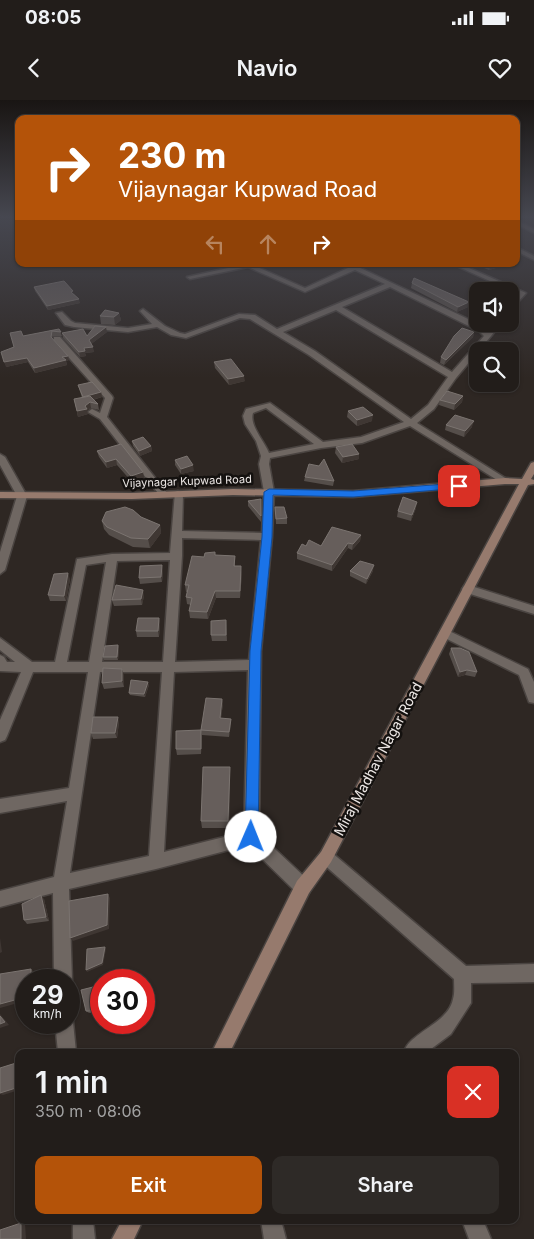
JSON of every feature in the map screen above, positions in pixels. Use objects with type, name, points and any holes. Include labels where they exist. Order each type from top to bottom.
[{"type":"street","points":[[190,277],[217,271]]},
{"type":"street","points":[[266,271],[305,290],[345,271]]},
{"type":"street","points":[[366,271],[482,328],[488,336]]},
{"type":"street","points":[[472,271],[497,282]]},
{"type":"street","points":[[277,332],[391,284]]},
{"type":"street","points":[[336,307],[453,376]]},
{"type":"street","points":[[143,311],[157,325],[180,336],[186,336],[244,315],[252,317],[312,353],[411,423],[505,482]]},
{"type":"street","points":[[60,313],[68,323],[74,325],[128,330],[157,325]]},
{"type":"street","points":[[266,456],[321,445],[362,440],[411,423],[431,407],[453,376],[491,332]]},
{"type":"street","points":[[57,339],[109,398],[103,417]]},
{"type":"street","points":[[304,887],[251,837],[255,665],[267,537],[269,492],[264,464],[266,456],[260,441],[249,424],[247,416],[249,411],[267,405],[321,445]]},
{"type":"street","points":[[92,412],[103,417],[164,494]]},
{"type":"street","points":[[0,457],[22,496],[0,570]]},
{"type":"street","name":"Miraj Madhav Nagar Road","points":[[223,1049],[304,887],[326,857],[468,589],[529,482],[534,465]]},
{"type":"street","name":"Vijaynagar Kupwad Road","points":[[0,495],[269,492],[353,494],[505,482],[529,482]]},
{"type":"street","points":[[156,862],[167,667],[176,556],[178,494]]},
{"type":"street","points":[[177,534],[267,537]]},
{"type":"street","points":[[60,666],[81,562],[112,558],[176,556]]},
{"type":"street","points":[[63,969],[62,883],[112,558]]},
{"type":"street","points":[[468,589],[534,610]]},
{"type":"street","points":[[445,633],[529,672],[534,698]]},
{"type":"street","points":[[0,643],[29,667]]},
{"type":"street","points":[[0,660],[3,667],[255,665]]},
{"type":"street","points":[[0,736],[29,667]]},
{"type":"street","points":[[0,806],[76,793]]},
{"type":"street","points":[[0,899],[251,837]]},
{"type":"street","points":[[326,857],[463,975],[534,973]]},
{"type":"street","points":[[417,1049],[445,1028],[462,1003],[463,975]]},
{"type":"street","points":[[65,1034],[67,1049]]},
{"type":"street","points":[[83,1224],[84,1239]]},
{"type":"street","points":[[123,1239],[131,1224]]},
{"type":"street","points":[[272,1224],[275,1239]]},
{"type":"street","points":[[474,1224],[480,1239]]},
{"type":"building","points":[[414,278],[469,302],[458,307],[412,283]]},
{"type":"building","points":[[64,281],[73,291],[71,292],[79,299],[47,306],[34,287]]},
{"type":"building","points":[[105,310],[119,313],[114,317],[100,316]]},
{"type":"building","points":[[95,326],[106,327],[89,340],[93,347],[84,348],[85,351],[79,352],[62,333],[83,329],[87,336]]},
{"type":"building","points":[[462,328],[469,332],[474,332],[446,360],[441,357],[454,336]]},
{"type":"building","points":[[59,329],[61,332],[52,331],[51,337],[68,356],[62,357],[66,360],[34,368],[27,358],[4,362],[1,352],[14,347],[10,333],[21,331],[23,336]]},
{"type":"building","points":[[231,359],[244,376],[228,379],[214,362]]},
{"type":"building","points":[[92,382],[101,392],[83,397],[78,385]]},
{"type":"building","points":[[447,391],[463,396],[455,404],[440,400]]},
{"type":"building","points":[[90,396],[98,404],[90,402],[85,406],[87,409],[77,411],[74,399]]},
{"type":"building","points":[[363,407],[373,415],[357,420],[348,411]]},
{"type":"building","points":[[455,415],[474,421],[465,431],[446,425]]},
{"type":"building","points":[[143,437],[151,446],[139,451],[132,441]]},
{"type":"building","points":[[121,444],[143,472],[131,476],[116,459],[106,462],[97,451]]},
{"type":"building","points":[[352,444],[359,454],[343,457],[336,447]]},
{"type":"building","points":[[187,456],[193,465],[181,469],[175,460]]},
{"type":"building","points":[[324,459],[334,481],[305,477],[309,464],[319,466]]},
{"type":"building","points":[[403,497],[417,502],[412,515],[398,511]]},
{"type":"building","points":[[261,499],[261,516],[248,501]]},
{"type":"building","points":[[125,507],[133,510],[141,517],[160,525],[148,539],[131,538],[107,527],[102,521],[106,512]]},
{"type":"building","points":[[275,507],[284,507],[287,518],[276,519]]},
{"type":"building","points":[[332,527],[361,535],[353,544],[348,543],[332,565],[297,553],[302,544],[306,546],[309,540],[321,546]]},
{"type":"building","points":[[215,552],[215,555],[235,556],[234,566],[241,566],[240,591],[215,591],[207,612],[189,611],[192,598],[186,597],[189,585],[185,585],[192,556],[204,557],[205,553]]},
{"type":"building","points":[[360,561],[374,565],[367,579],[350,571]]},
{"type":"building","points":[[162,565],[161,577],[139,578],[140,566]]},
{"type":"building","points":[[68,573],[64,596],[48,595],[54,574]]},
{"type":"building","points":[[116,585],[143,590],[141,599],[112,600]]},
{"type":"building","points":[[138,618],[159,618],[158,631],[136,631]]},
{"type":"building","points":[[226,620],[226,635],[211,635],[211,621]]},
{"type":"building","points":[[118,645],[117,657],[103,657],[105,646]]},
{"type":"building","points":[[451,648],[460,648],[469,652],[477,672],[467,670],[460,672]]},
{"type":"building","points":[[103,668],[122,669],[122,681],[102,683]]},
{"type":"building","points":[[131,680],[148,682],[144,694],[129,693]]},
{"type":"building","points":[[206,698],[222,699],[220,718],[231,719],[229,732],[201,730]]},
{"type":"building","points":[[93,717],[118,717],[115,733],[91,733]]},
{"type":"building","points":[[201,730],[201,749],[176,749],[176,731]]},
{"type":"building","points":[[203,767],[230,767],[228,821],[201,821]]},
{"type":"building","points":[[108,894],[107,925],[70,938],[69,901]]},
{"type":"building","points":[[41,895],[46,917],[24,920],[22,904]]},
{"type":"building","points":[[105,947],[102,963],[86,970],[87,949]]},
{"type":"building","points":[[15,972],[15,1000],[0,1004],[0,974]]},
{"type":"building","points":[[90,988],[90,1011],[86,1011],[81,990]]},
{"type":"building","points":[[0,1016],[5,1022],[0,1024]]},
{"type":"building","points":[[15,1063],[15,1088],[0,1093],[0,1068]]},
{"type":"building","points":[[21,1224],[21,1239],[0,1239],[0,1230]]},
{"type":"route","points":[[251,837],[255,651],[267,537],[269,492],[353,494],[459,486]]}]
